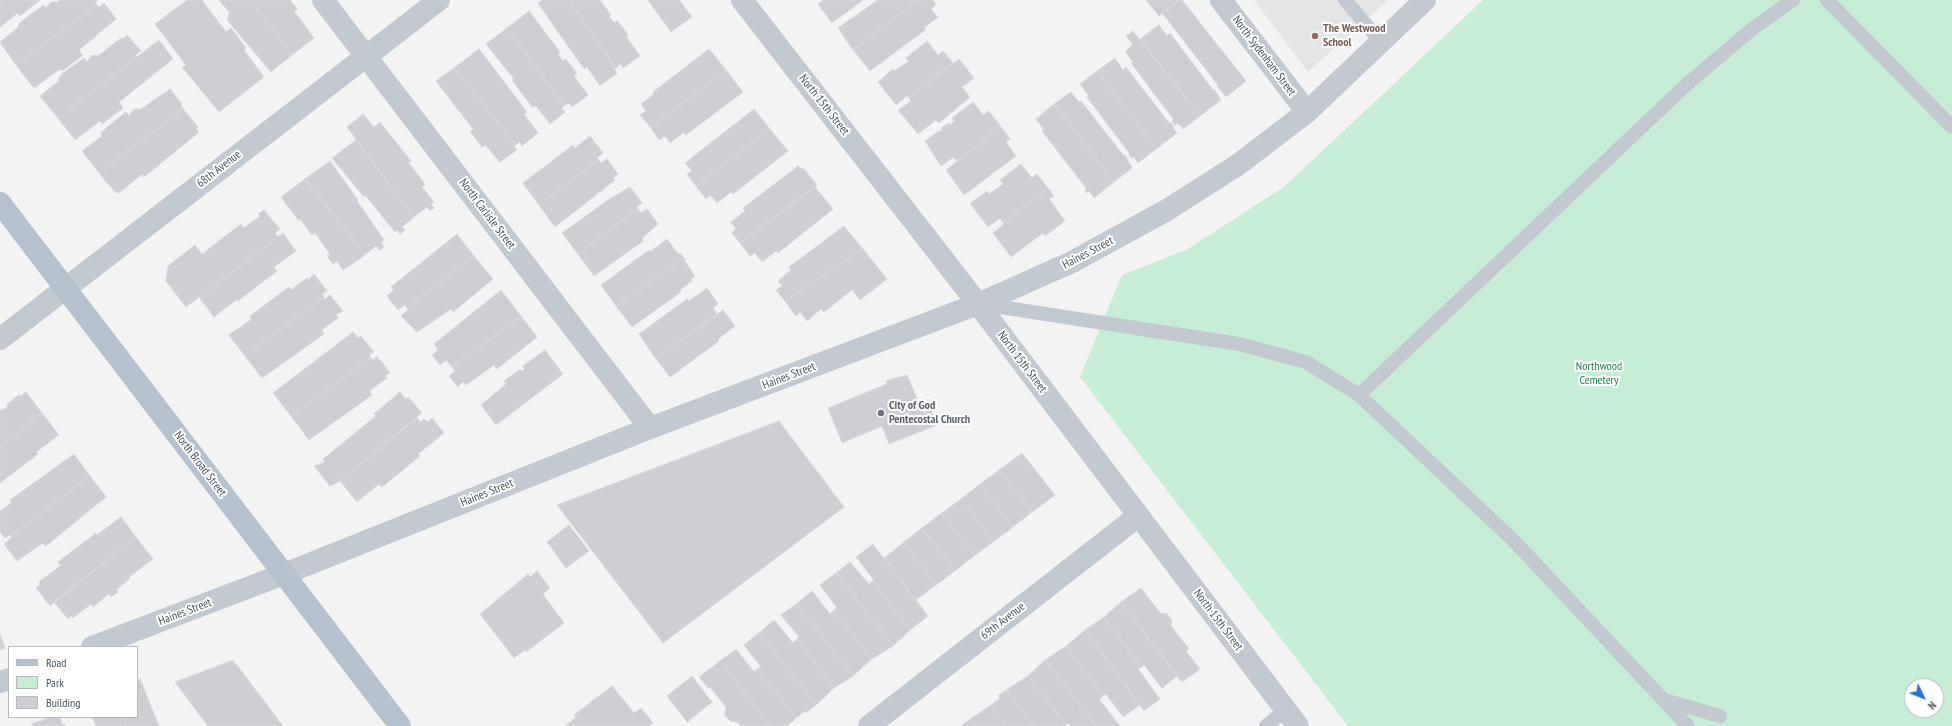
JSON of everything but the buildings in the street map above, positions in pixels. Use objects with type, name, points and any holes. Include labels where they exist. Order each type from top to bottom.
[{"type":"main road","name":"North Broad Street","points":[[0,203],[400,726]]},
{"type":"street","name":"North Carlisle Street","points":[[323,0],[650,428]]},
{"type":"street","name":"68th Avenue","points":[[0,339],[439,0]]},
{"type":"street","name":"North 15th Street","points":[[742,0],[978,304],[1292,718]]},
{"type":"street","name":"North Sydenham Street","points":[[1221,0],[1307,112]]},
{"type":"street","name":"Haines Street","points":[[95,646],[284,574],[650,428],[978,304],[1072,262],[1167,210],[1239,164],[1307,112],[1425,0]]},
{"type":"street","name":"69th Avenue","points":[[869,726],[1138,516]]},
{"type":"lane","points":[[1345,0],[1381,42]]},
{"type":"lane","points":[[1359,395],[1686,85],[1752,29],[1793,0]]},
{"type":"lane","points":[[1827,0],[1952,127]]},
{"type":"lane","points":[[978,304],[1239,344],[1306,362],[1359,395],[1514,541],[1688,726]]},
{"type":"lane","points":[[1663,700],[1720,716]]},
{"type":"lane","points":[[1266,726],[1292,718]]},
{"type":"shaded area","name":"The Westwood School","points":[[1254,0],[1388,0],[1308,72]]},
{"type":"green space","name":"Northwood Cemetery","points":[[1483,0],[1952,0],[1952,726],[1348,726],[1080,377],[1122,275],[1186,250],[1284,187]]},
{"type":"place","name":"The Westwood School","points":[[1315,36]]},
{"type":"place","name":"City of God Pentecostal Church","points":[[881,413]]}]
